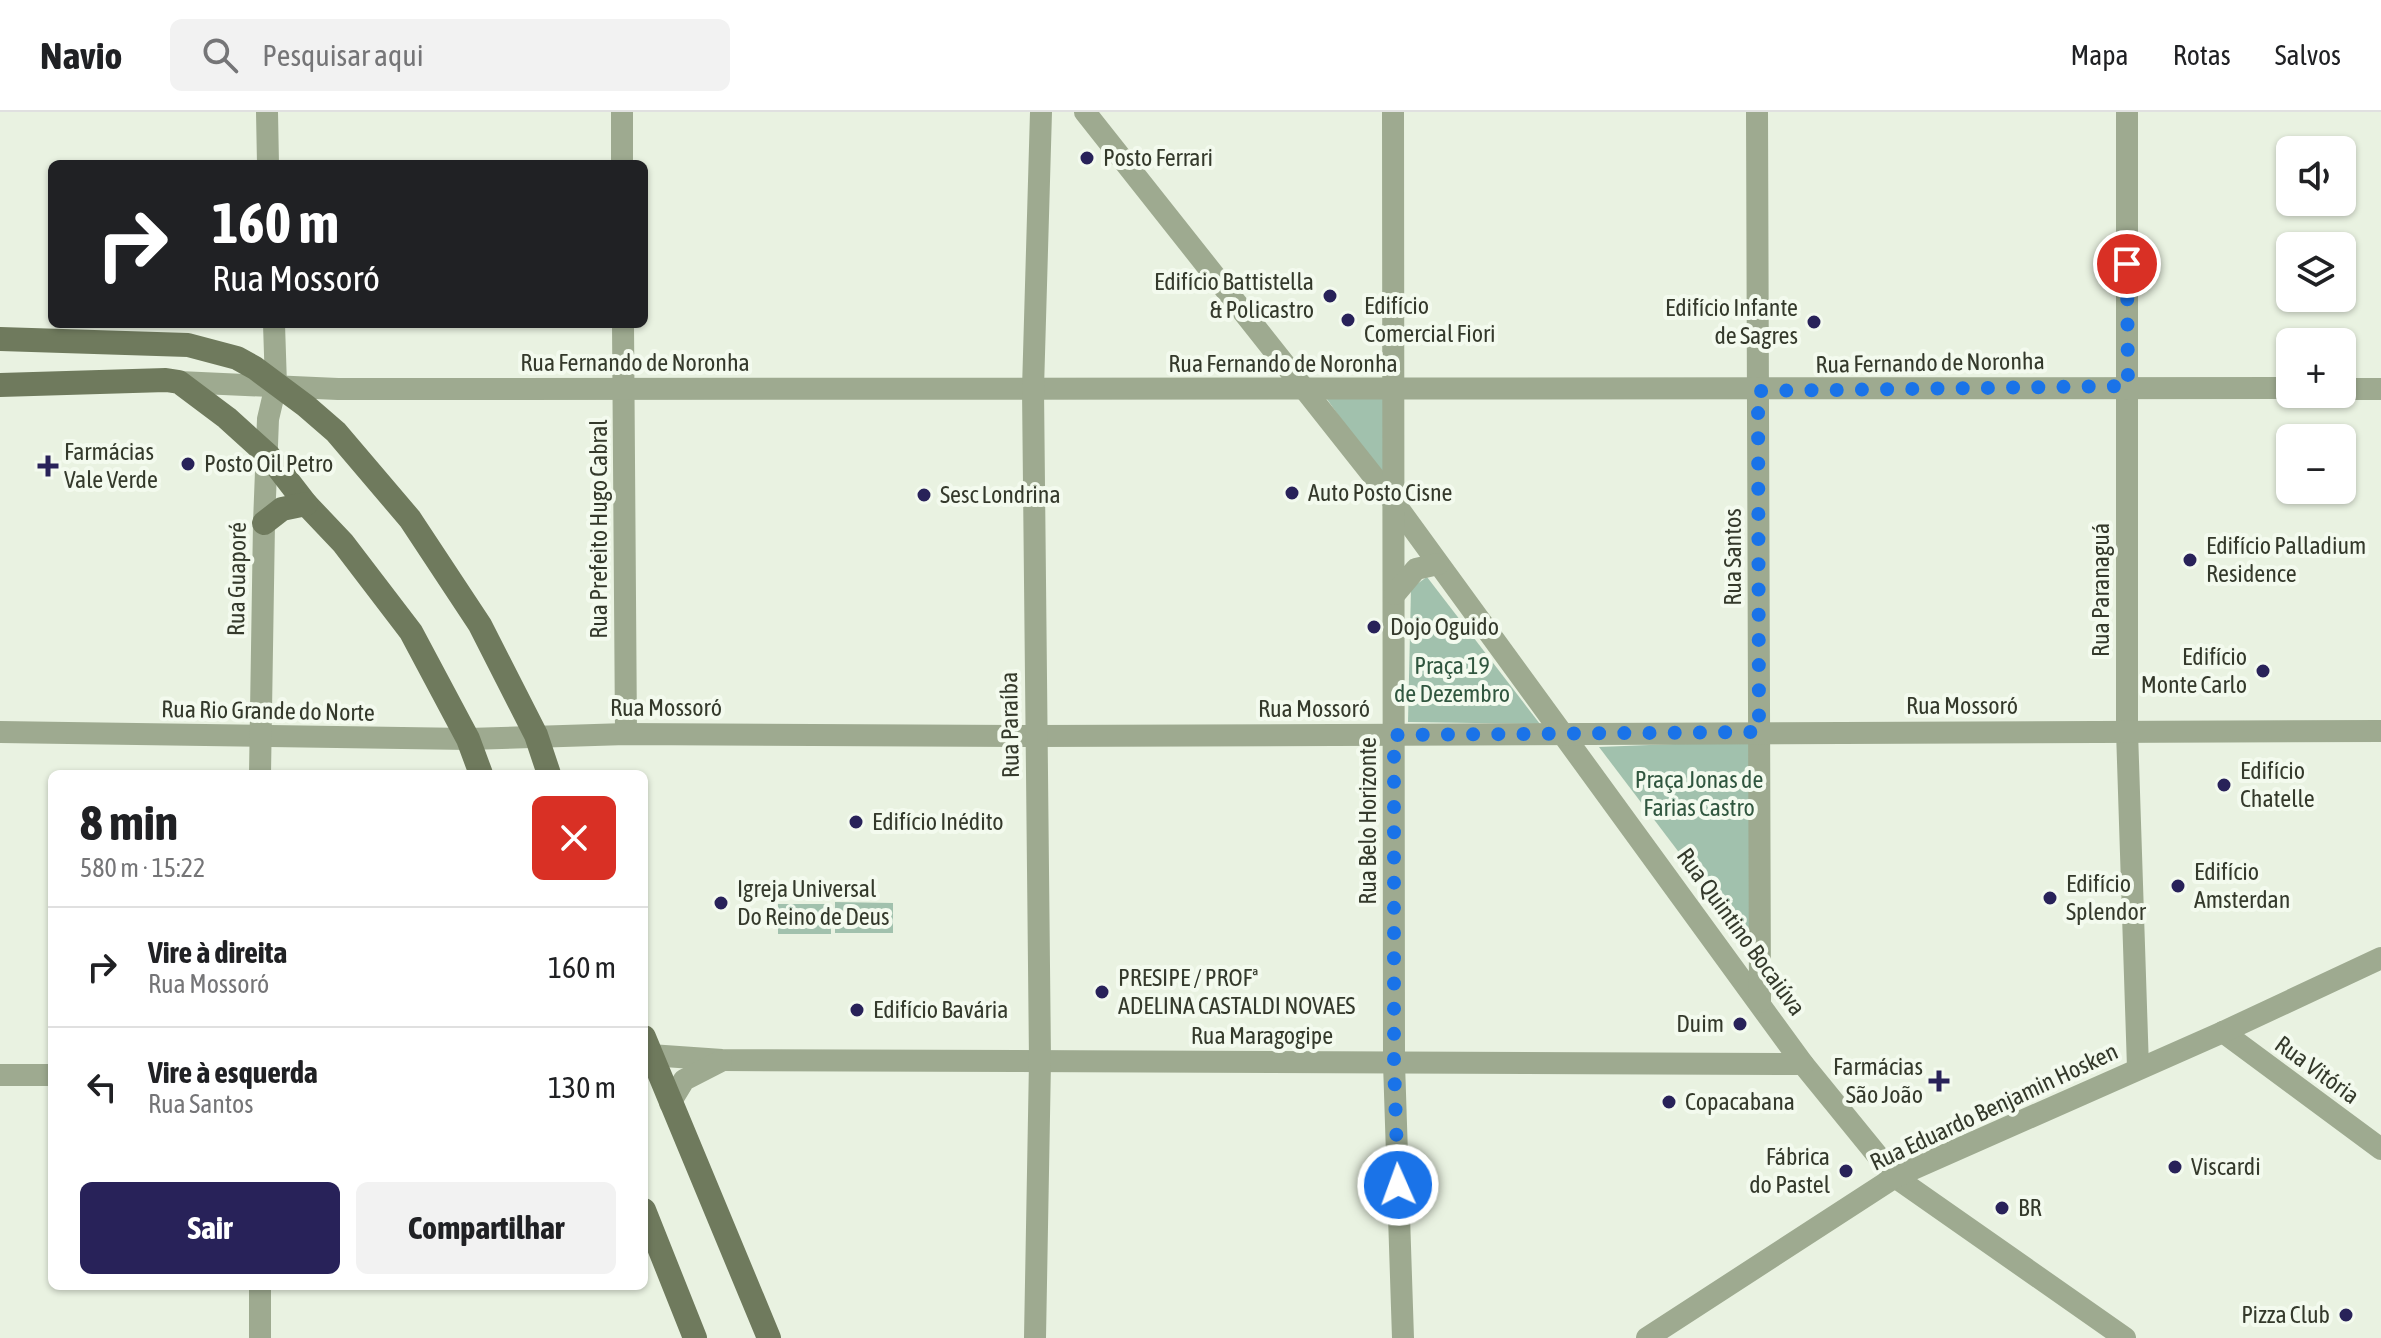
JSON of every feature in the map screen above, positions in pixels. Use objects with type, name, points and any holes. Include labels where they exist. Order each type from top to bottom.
[{"type":"main road","points":[[0,339],[188,345],[237,358],[306,406],[336,432],[410,519],[480,625],[536,735],[548,770]]},
{"type":"main road","points":[[0,385],[147,379],[179,382],[206,400],[269,456],[306,504],[343,543],[411,632],[468,739],[480,770]]},
{"type":"main road","points":[[264,523],[282,509],[306,504]]},
{"type":"main road","points":[[648,1048],[769,1338]]},
{"type":"main road","points":[[648,1220],[695,1338]]},
{"type":"street","points":[[267,112],[268,160]]},
{"type":"street","points":[[622,112],[622,160]]},
{"type":"street","name":"Rua Paraíba","points":[[1035,1338],[1040,1061],[1033,389],[1041,112]]},
{"type":"street","name":"Rua Quintino Bocaiúva","points":[[1085,112],[1393,501],[1803,1064],[1895,1177],[2118,1336]]},
{"type":"street","name":"Rua Belo Horizonte","points":[[1393,112],[1394,1063],[1403,1338]]},
{"type":"street","name":"Rua Santos","points":[[1757,112],[1760,1002]]},
{"type":"street","name":"Rua Paranaguá","points":[[2127,112],[2127,731],[2138,1068]]},
{"type":"street","name":"Rua Guaporé","points":[[260,770],[264,523],[269,456],[268,419],[276,385],[274,328]]},
{"type":"street","name":"Rua Prefeito Hugo Cabral","points":[[623,328],[626,734]]},
{"type":"street","name":"Rua Fernando de Noronha","points":[[179,382],[338,389],[1758,391],[2128,386],[2276,388]]},
{"type":"street","points":[[2356,389],[2381,389]]},
{"type":"street","points":[[1395,594],[1416,569],[1438,564]]},
{"type":"street","name":"Rua Mossoró","points":[[536,735],[2381,731]]},
{"type":"street","name":"Rua Rio Grande do Norte","points":[[0,732],[468,739],[536,735]]},
{"type":"street","name":"Rua Eduardo Benjamin Hosken","points":[[1647,1338],[1895,1177],[2223,1032],[2381,958]]},
{"type":"street","name":"Rua Vitória","points":[[2223,1032],[2381,1149]]},
{"type":"street","name":"Rua Maragogipe","points":[[648,1046],[722,1060],[1803,1064]]},
{"type":"street","name":"Rua Maragogipe","points":[[670,1103],[684,1080],[722,1060]]},
{"type":"street","points":[[0,1075],[48,1075]]},
{"type":"street","points":[[260,1290],[260,1338]]},
{"type":"green space","points":[[1322,392],[1384,397],[1386,483]]},
{"type":"green space","name":"Praça 19 de Dezembro","points":[[1427,577],[1540,724],[1408,722],[1411,588]]},
{"type":"green space","name":"Praça Jonas de Farias Castro","points":[[1750,741],[1750,946],[1599,747]]},
{"type":"green space","points":[[835,902],[893,903],[893,933],[835,933]]},
{"type":"green space","points":[[778,904],[831,904],[831,934],[778,934]]},
{"type":"place","name":"Posto Ferrari","points":[[1087,158]]},
{"type":"place","name":"Edifício Battistella & Policastro","points":[[1330,296]]},
{"type":"place","name":"Edifício Comercial Fiori","points":[[1348,320]]},
{"type":"place","name":"Edifício Infante de Sagres","points":[[1814,322]]},
{"type":"place","name":"Posto Oil Petro","points":[[188,464]]},
{"type":"place","name":"Farmácias Vale Verde","points":[[48,466]]},
{"type":"place","name":"Auto Posto Cisne","points":[[1292,493]]},
{"type":"place","name":"Sesc Londrina","points":[[924,495]]},
{"type":"place","name":"Edifício Palladium Residence","points":[[2190,560]]},
{"type":"place","name":"Dojo Oguido","points":[[1374,627]]},
{"type":"place","name":"Edifício Monte Carlo","points":[[2263,671]]},
{"type":"place","name":"Edifício Chatelle","points":[[2224,785]]},
{"type":"place","name":"Edifício Inédito","points":[[856,822]]},
{"type":"place","name":"Edifício Amsterdan","points":[[2178,886]]},
{"type":"place","name":"Edifício Splendor","points":[[2050,898]]},
{"type":"place","name":"Igreja Universal Do Reino de Deus","points":[[721,903]]},
{"type":"place","name":"PRESIPE / PROFª ADELINA CASTALDI NOVAES","points":[[1102,992]]},
{"type":"place","name":"Edifício Bavária","points":[[857,1010]]},
{"type":"place","name":"Duim","points":[[1740,1024]]},
{"type":"place","name":"Farmácias São João","points":[[1939,1081]]},
{"type":"place","name":"Copacabana","points":[[1669,1102]]},
{"type":"place","name":"Viscardi","points":[[2175,1167]]},
{"type":"place","name":"Fábrica do Pastel","points":[[1846,1171]]},
{"type":"place","name":"BR","points":[[2002,1208]]},
{"type":"place","name":"Pizza Club","points":[[2346,1315]]},
{"type":"route","points":[[1398,1185],[1394,1063],[1394,735],[1759,732],[1758,391],[2128,386],[2127,264]]}]
